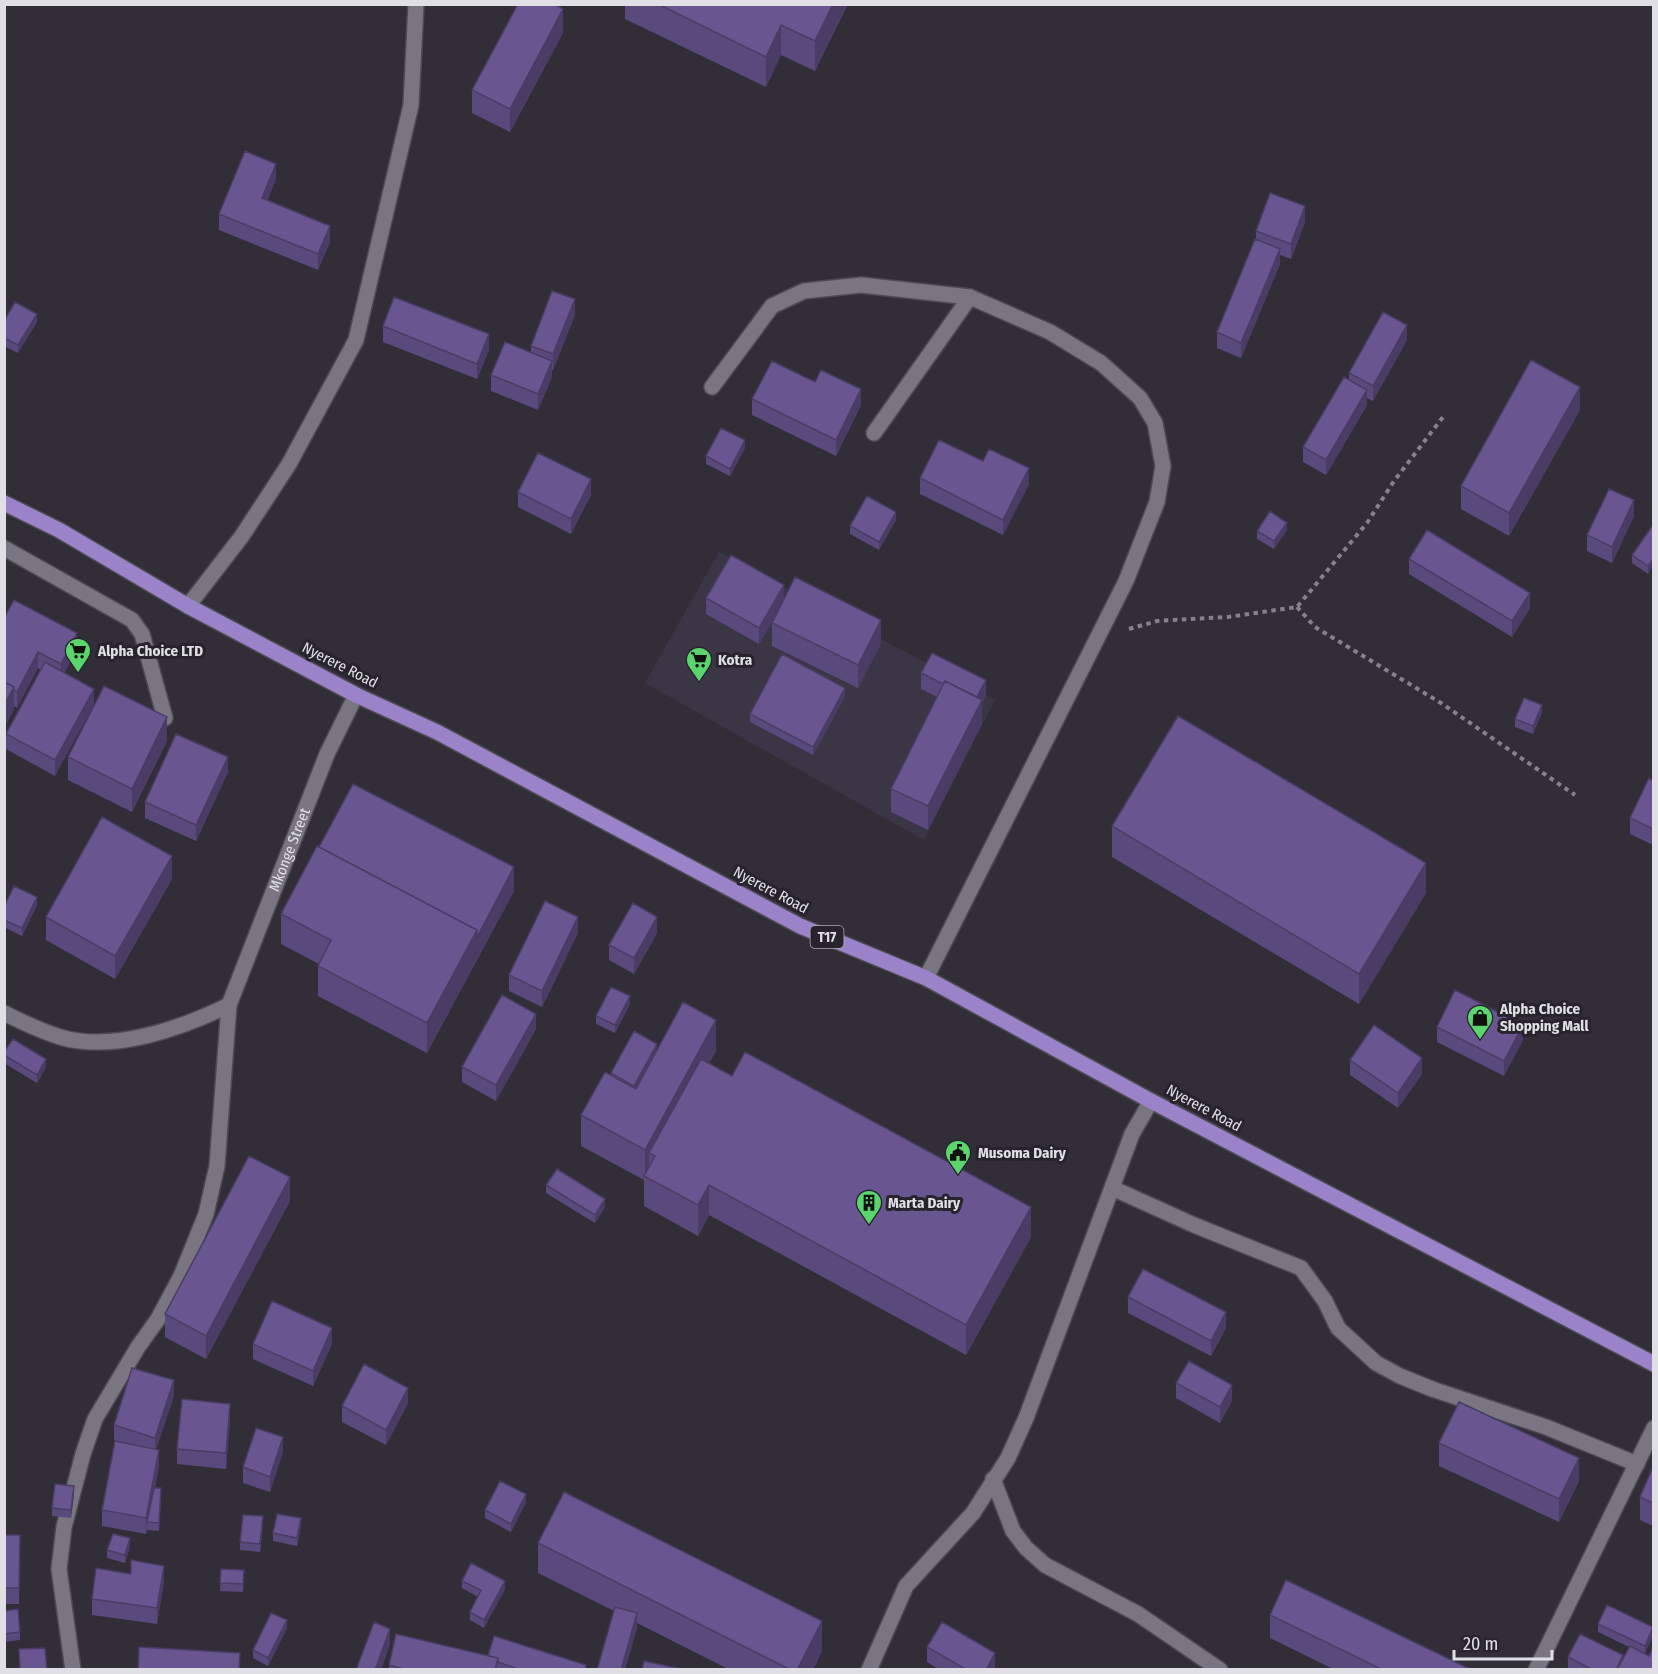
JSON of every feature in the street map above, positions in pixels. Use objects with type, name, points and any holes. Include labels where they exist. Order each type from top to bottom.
[{"type":"main road","name":"Nyerere Road","points":[[4,503],[59,531],[188,606],[356,695],[437,732],[800,926],[926,978],[1151,1101],[1653,1364]]},
{"type":"street","points":[[188,606],[242,536],[289,464],[356,340],[411,105],[416,4]]},
{"type":"street","points":[[712,387],[772,306],[804,291],[861,285],[970,297],[1050,332],[1101,363],[1140,398],[1155,423],[1163,466],[1157,502],[1126,581],[1094,641],[1019,798],[926,978]]},
{"type":"street","points":[[874,433],[970,297]]},
{"type":"street","points":[[4,548],[132,620],[141,634],[165,718]]},
{"type":"street","name":"Mkonge Street","points":[[72,1670],[59,1569],[64,1527],[95,1419],[133,1355],[158,1320],[181,1276],[206,1214],[217,1166],[229,1005],[327,754],[356,695]]},
{"type":"street","points":[[4,1013],[62,1038],[98,1041],[144,1036],[187,1025],[229,1005]]},
{"type":"street","points":[[869,1670],[906,1586],[972,1513],[1008,1458],[1026,1418],[1132,1134],[1151,1101]]},
{"type":"street","points":[[1112,1188],[1194,1225],[1301,1268],[1325,1301],[1338,1328],[1376,1363],[1400,1376],[1546,1427],[1637,1464]]},
{"type":"street","points":[[1536,1670],[1653,1428]]},
{"type":"street","points":[[993,1479],[1013,1531],[1026,1548],[1045,1565],[1138,1614],[1220,1670]]},
{"type":"path","points":[[1094,641],[1157,621],[1228,617],[1297,607],[1367,524],[1394,481],[1443,417]]},
{"type":"path","points":[[1297,607],[1316,627],[1441,703],[1575,795]]},
{"type":"shaded area","points":[[719,552],[995,700],[924,840],[645,683]]},
{"type":"building","points":[[518,4],[554,4],[563,9],[510,109],[472,90]]},
{"type":"building","points":[[658,4],[833,4],[815,41],[781,25],[766,57]]},
{"type":"building","points":[[245,151],[276,164],[262,198],[330,226],[318,254],[219,214]]},
{"type":"building","points":[[1270,193],[1305,206],[1291,244],[1256,231]]},
{"type":"building","points":[[1255,239],[1280,249],[1241,343],[1217,332]]},
{"type":"building","points":[[552,291],[575,299],[553,354],[531,346]]},
{"type":"building","points":[[394,297],[489,334],[477,364],[383,326]]},
{"type":"building","points":[[15,302],[37,314],[18,345],[4,338],[4,321]]},
{"type":"building","points":[[1383,312],[1407,325],[1373,386],[1349,373]]},
{"type":"building","points":[[505,342],[552,361],[538,394],[491,375]]},
{"type":"building","points":[[1531,360],[1580,387],[1509,513],[1461,486]]},
{"type":"building","points":[[772,361],[815,382],[821,370],[861,389],[836,440],[752,399]]},
{"type":"building","points":[[1344,377],[1367,390],[1326,460],[1303,447]]},
{"type":"building","points":[[721,428],[745,440],[730,469],[706,456]]},
{"type":"building","points":[[939,440],[983,461],[989,449],[1029,468],[1003,520],[920,478]]},
{"type":"building","points":[[538,453],[591,479],[571,519],[518,492]]},
{"type":"building","points":[[1609,489],[1634,500],[1612,547],[1587,535]]},
{"type":"building","points":[[867,496],[896,512],[879,542],[850,526]]},
{"type":"building","points":[[1270,511],[1287,523],[1274,541],[1257,531]]},
{"type":"building","points":[[1653,525],[1653,559],[1648,566],[1632,555]]},
{"type":"building","points":[[1427,530],[1530,593],[1512,621],[1409,559]]},
{"type":"building","points":[[731,555],[784,585],[759,628],[706,598]]},
{"type":"building","points":[[795,577],[881,620],[858,665],[772,623]]},
{"type":"building","points":[[14,600],[77,633],[61,664],[38,652],[17,692],[14,687],[4,682],[4,618]]},
{"type":"building","points":[[932,653],[986,680],[977,697],[945,681],[943,684],[921,673]]},
{"type":"building","points":[[782,654],[845,688],[813,747],[750,714]]},
{"type":"building","points":[[45,662],[94,689],[55,760],[6,734]]},
{"type":"building","points":[[945,681],[982,700],[928,806],[891,789]]},
{"type":"building","points":[[4,682],[14,687],[4,705]]},
{"type":"building","points":[[104,686],[167,717],[132,789],[68,757]]},
{"type":"building","points":[[1524,698],[1542,705],[1533,726],[1515,719]]},
{"type":"building","points":[[1178,716],[1426,863],[1359,974],[1112,826]]},
{"type":"building","points":[[176,734],[228,757],[196,825],[145,802]]},
{"type":"building","points":[[1649,778],[1653,781],[1653,829],[1630,818]]},
{"type":"building","points":[[353,784],[514,867],[477,937],[477,930],[319,847]]},
{"type":"building","points":[[102,817],[172,856],[115,956],[46,917]]},
{"type":"building","points":[[317,846],[477,930],[427,1023],[318,966],[331,940],[281,914]]},
{"type":"building","points":[[14,886],[37,897],[22,928],[4,920],[4,907]]},
{"type":"building","points":[[545,901],[578,917],[542,991],[509,975]]},
{"type":"building","points":[[633,903],[657,917],[634,958],[609,945]]},
{"type":"building","points":[[611,987],[630,996],[615,1025],[596,1016]]},
{"type":"building","points":[[1455,990],[1523,1025],[1504,1061],[1437,1027]]},
{"type":"building","points":[[502,995],[536,1014],[496,1085],[462,1067]]},
{"type":"building","points":[[683,1002],[716,1020],[645,1150],[581,1115],[605,1072],[636,1089]]},
{"type":"building","points":[[1374,1025],[1422,1058],[1398,1093],[1350,1060]]},
{"type":"building","points":[[634,1031],[657,1044],[634,1086],[611,1073]]},
{"type":"building","points":[[13,1039],[46,1059],[37,1075],[4,1055]]},
{"type":"building","name":"Marta Dairy","points":[[745,1052],[1031,1207],[966,1325],[709,1185],[698,1205],[644,1176],[655,1156],[649,1153],[701,1059],[732,1076]]},
{"type":"building","points":[[249,1156],[290,1177],[206,1336],[165,1314]]},
{"type":"building","points":[[557,1169],[605,1199],[595,1215],[546,1185]]},
{"type":"building","points":[[1143,1269],[1226,1312],[1211,1341],[1128,1297]]},
{"type":"building","points":[[272,1301],[332,1328],[313,1371],[253,1344]]},
{"type":"building","points":[[1189,1361],[1232,1385],[1220,1407],[1176,1383]]},
{"type":"building","points":[[364,1364],[408,1388],[386,1430],[342,1406]]},
{"type":"building","points":[[132,1368],[174,1380],[155,1438],[114,1425]]},
{"type":"building","points":[[182,1399],[230,1404],[226,1453],[177,1449]]},
{"type":"building","points":[[1459,1402],[1579,1458],[1559,1499],[1439,1443]]},
{"type":"building","points":[[256,1428],[283,1437],[270,1477],[243,1467]]},
{"type":"building","points":[[115,1441],[159,1450],[146,1518],[102,1510]]},
{"type":"building","points":[[1653,1467],[1653,1503],[1640,1497]]},
{"type":"building","points":[[500,1481],[526,1494],[511,1524],[485,1510]]},
{"type":"building","points":[[55,1484],[74,1486],[71,1510],[52,1508]]},
{"type":"building","points":[[154,1488],[161,1488],[159,1523],[147,1522]]},
{"type":"building","points":[[564,1492],[822,1621],[797,1670],[791,1670],[538,1543]]},
{"type":"building","points":[[277,1514],[301,1518],[297,1538],[273,1533]]},
{"type":"building","points":[[243,1515],[263,1516],[260,1544],[240,1542]]},
{"type":"building","points":[[113,1534],[130,1538],[125,1555],[107,1550]]},
{"type":"building","points":[[4,1535],[20,1535],[19,1588],[4,1588]]},
{"type":"building","points":[[131,1560],[164,1566],[157,1608],[92,1599],[96,1568],[131,1574]]},
{"type":"building","points":[[471,1563],[505,1581],[484,1620],[470,1612],[481,1590],[462,1581]]},
{"type":"building","points":[[221,1569],[244,1570],[243,1584],[220,1583]]},
{"type":"building","points":[[1286,1580],[1472,1670],[1383,1670],[1270,1615]]},
{"type":"building","points":[[1607,1605],[1653,1627],[1645,1646],[1598,1624]]},
{"type":"building","points":[[615,1607],[637,1613],[621,1670],[597,1670]]},
{"type":"building","points":[[18,1609],[20,1632],[4,1634],[4,1611]]},
{"type":"building","points":[[271,1613],[287,1620],[268,1658],[253,1650]]},
{"type":"building","points":[[374,1622],[390,1629],[375,1670],[356,1670]]},
{"type":"building","points":[[942,1622],[995,1653],[986,1670],[967,1670],[927,1647]]},
{"type":"building","points":[[396,1634],[498,1658],[495,1670],[407,1670],[389,1665]]},
{"type":"building","points":[[1580,1634],[1623,1655],[1616,1670],[1593,1670],[1568,1657]]},
{"type":"building","points":[[494,1636],[586,1665],[585,1670],[521,1670],[498,1662],[498,1658],[488,1656]]},
{"type":"building","points":[[1630,1646],[1649,1656],[1653,1647],[1653,1670],[1617,1670]]},
{"type":"building","points":[[139,1647],[240,1653],[239,1670],[138,1670]]},
{"type":"building","points":[[45,1648],[47,1670],[20,1670],[19,1649]]},
{"type":"building","points":[[644,1661],[686,1670],[642,1670]]},
{"type":"place","name":"Alpha Choice LTD","points":[[78,674]]},
{"type":"place","name":"Kotra","points":[[699,683]]},
{"type":"place","name":"Alpha Choice Shopping Mall","points":[[1480,1041]]},
{"type":"place","name":"Musoma Dairy","points":[[958,1176]]},
{"type":"place","name":"Marta Dairy","points":[[869,1226]]}]
